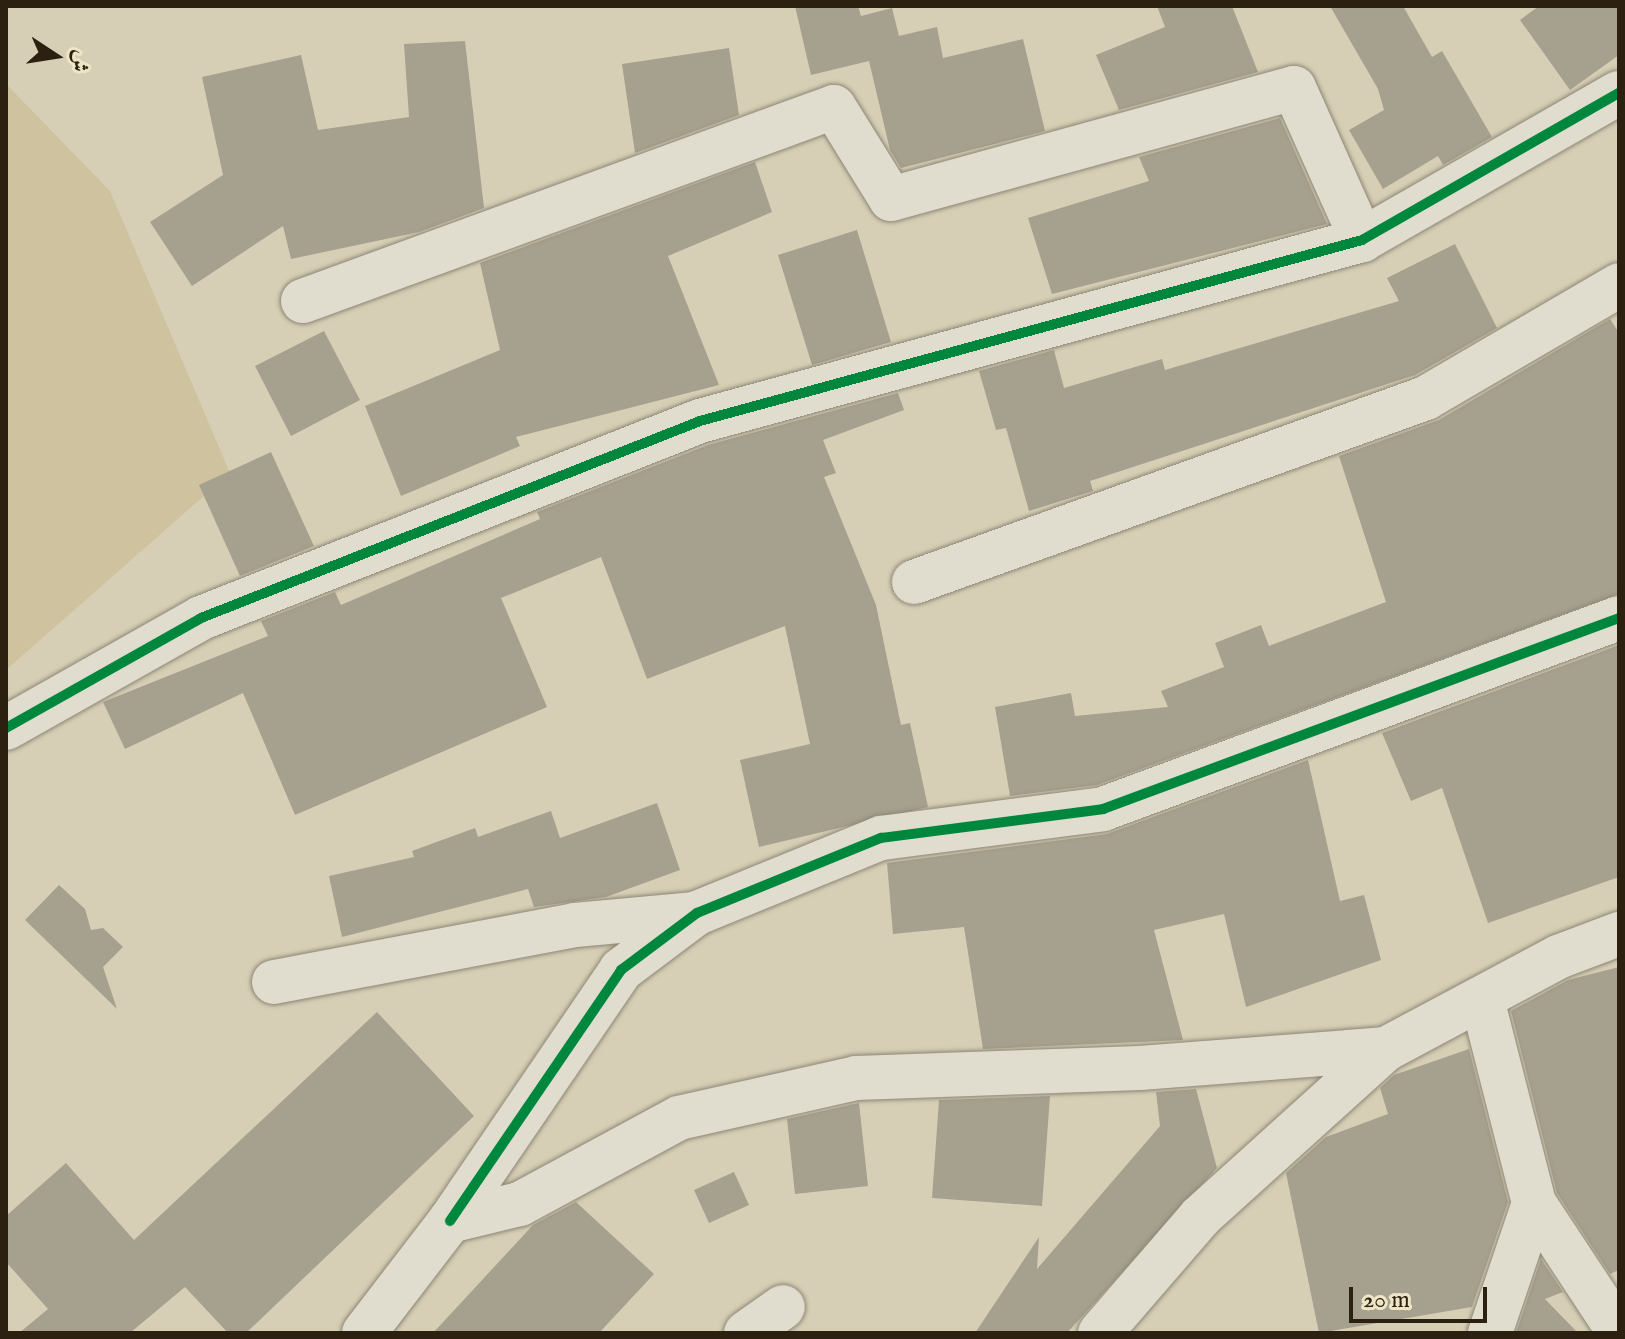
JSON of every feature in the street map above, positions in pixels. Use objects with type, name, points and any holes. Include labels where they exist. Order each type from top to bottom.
[{"type":"street","points":[[303,301],[834,107],[891,199],[1294,88],[1362,240]]},
{"type":"street","points":[[6,728],[201,618],[700,421],[1362,240],[1619,93]]},
{"type":"street","points":[[914,582],[1426,398],[1619,285]]},
{"type":"street","points":[[364,1333],[450,1221],[621,970],[697,913],[881,838],[1103,809],[1619,618]]},
{"type":"street","points":[[274,982],[575,925],[697,913]]},
{"type":"street","points":[[1100,1333],[1200,1217],[1386,1049],[1619,934]]},
{"type":"street","points":[[1482,999],[1534,1203],[1619,1332]]},
{"type":"street","points":[[450,1221],[520,1204],[679,1118],[856,1078],[1140,1068],[1386,1049]]},
{"type":"street","points":[[1490,1333],[1534,1203]]},
{"type":"street","points":[[746,1333],[783,1307]]},
{"type":"shaded area","points":[[6,84],[110,191],[230,473],[6,670]]},
{"type":"building","points":[[795,6],[858,6],[861,16],[892,8],[899,36],[937,27],[943,58],[1023,39],[1045,131],[901,168],[890,150],[869,61],[811,75]]},
{"type":"building","points":[[1157,6],[1232,6],[1258,72],[1119,110],[1096,55],[1165,27]]},
{"type":"building","points":[[1330,6],[1403,6],[1432,57],[1442,51],[1492,137],[1443,165],[1438,156],[1383,189],[1349,130],[1384,110],[1378,89]]},
{"type":"building","points":[[1539,6],[1619,6],[1619,55],[1570,90],[1520,20]]},
{"type":"building","points":[[465,41],[484,208],[419,232],[291,259],[283,226],[192,286],[150,222],[223,175],[202,77],[301,55],[318,130],[409,117],[404,44]]},
{"type":"building","points":[[729,48],[739,115],[635,153],[622,64]]},
{"type":"building","points":[[1280,118],[1327,224],[1052,294],[1028,218],[1149,181],[1139,157]]},
{"type":"building","points":[[755,162],[772,212],[668,256],[719,385],[516,437],[520,446],[401,496],[365,406],[500,350],[480,263]]},
{"type":"building","points":[[857,230],[891,342],[812,365],[778,255]]},
{"type":"building","points":[[1455,244],[1497,328],[1415,375],[1090,481],[1093,491],[1029,511],[1006,428],[996,430],[979,371],[1054,350],[1064,388],[1162,359],[1165,370],[1399,301],[1387,278]]},
{"type":"building","points":[[1610,319],[1619,333],[1619,594],[1097,785],[1010,796],[995,707],[1071,693],[1075,716],[1168,707],[1161,691],[1224,667],[1215,643],[1261,625],[1269,646],[1386,602],[1339,456],[1439,420]]},
{"type":"building","points":[[324,331],[360,400],[291,436],[255,366]]},
{"type":"building","points":[[898,393],[904,410],[823,440],[836,473],[824,477],[876,605],[901,725],[910,723],[928,807],[759,847],[740,760],[810,744],[785,626],[647,679],[601,557],[501,598],[547,707],[295,815],[243,693],[125,749],[103,702],[268,636],[261,621],[335,592],[341,605],[540,519],[537,512],[708,445]]},
{"type":"building","points":[[271,452],[314,546],[240,576],[199,485]]},
{"type":"building","points":[[1619,645],[1619,877],[1488,923],[1442,788],[1411,801],[1382,733]]},
{"type":"building","points":[[1308,760],[1340,901],[1364,895],[1381,960],[1246,1007],[1224,914],[1154,930],[1183,1040],[983,1049],[964,927],[893,934],[887,863],[1107,834]]},
{"type":"building","points":[[657,803],[680,870],[606,897],[534,907],[528,889],[342,937],[329,876],[414,857],[412,851],[475,828],[478,837],[551,811],[560,838]]},
{"type":"building","points":[[59,885],[85,909],[91,930],[103,928],[123,947],[103,967],[117,1009],[25,920]]},
{"type":"building","points":[[1619,967],[1619,1270],[1610,1274],[1557,1193],[1511,1011],[1568,980]]},
{"type":"building","points":[[377,1012],[474,1116],[246,1333],[228,1333],[185,1287],[130,1333],[19,1333],[48,1309],[6,1262],[6,1216],[66,1163],[134,1240]]},
{"type":"building","points":[[1469,1049],[1508,1202],[1472,1307],[1319,1333],[1286,1173],[1326,1137],[1388,1114],[1380,1088],[1394,1075]]},
{"type":"building","points":[[1196,1089],[1217,1168],[1067,1333],[975,1333],[1039,1237],[1037,1269],[1160,1126],[1156,1092]]},
{"type":"building","points":[[1050,1096],[1042,1206],[932,1198],[939,1100]]},
{"type":"building","points":[[859,1103],[868,1186],[795,1194],[787,1119]]},
{"type":"building","points":[[734,1172],[749,1205],[709,1223],[694,1190]]},
{"type":"building","points":[[576,1202],[654,1274],[599,1333],[433,1333],[533,1225]]},
{"type":"building","points":[[1541,1259],[1563,1292],[1545,1299],[1578,1333],[1516,1333]]},
{"type":"cycle path","points":[[6,728],[201,618],[700,421],[1362,240],[1619,93]]},
{"type":"cycle path","points":[[450,1221],[621,970],[697,913],[881,838],[1103,809],[1619,618]]}]
